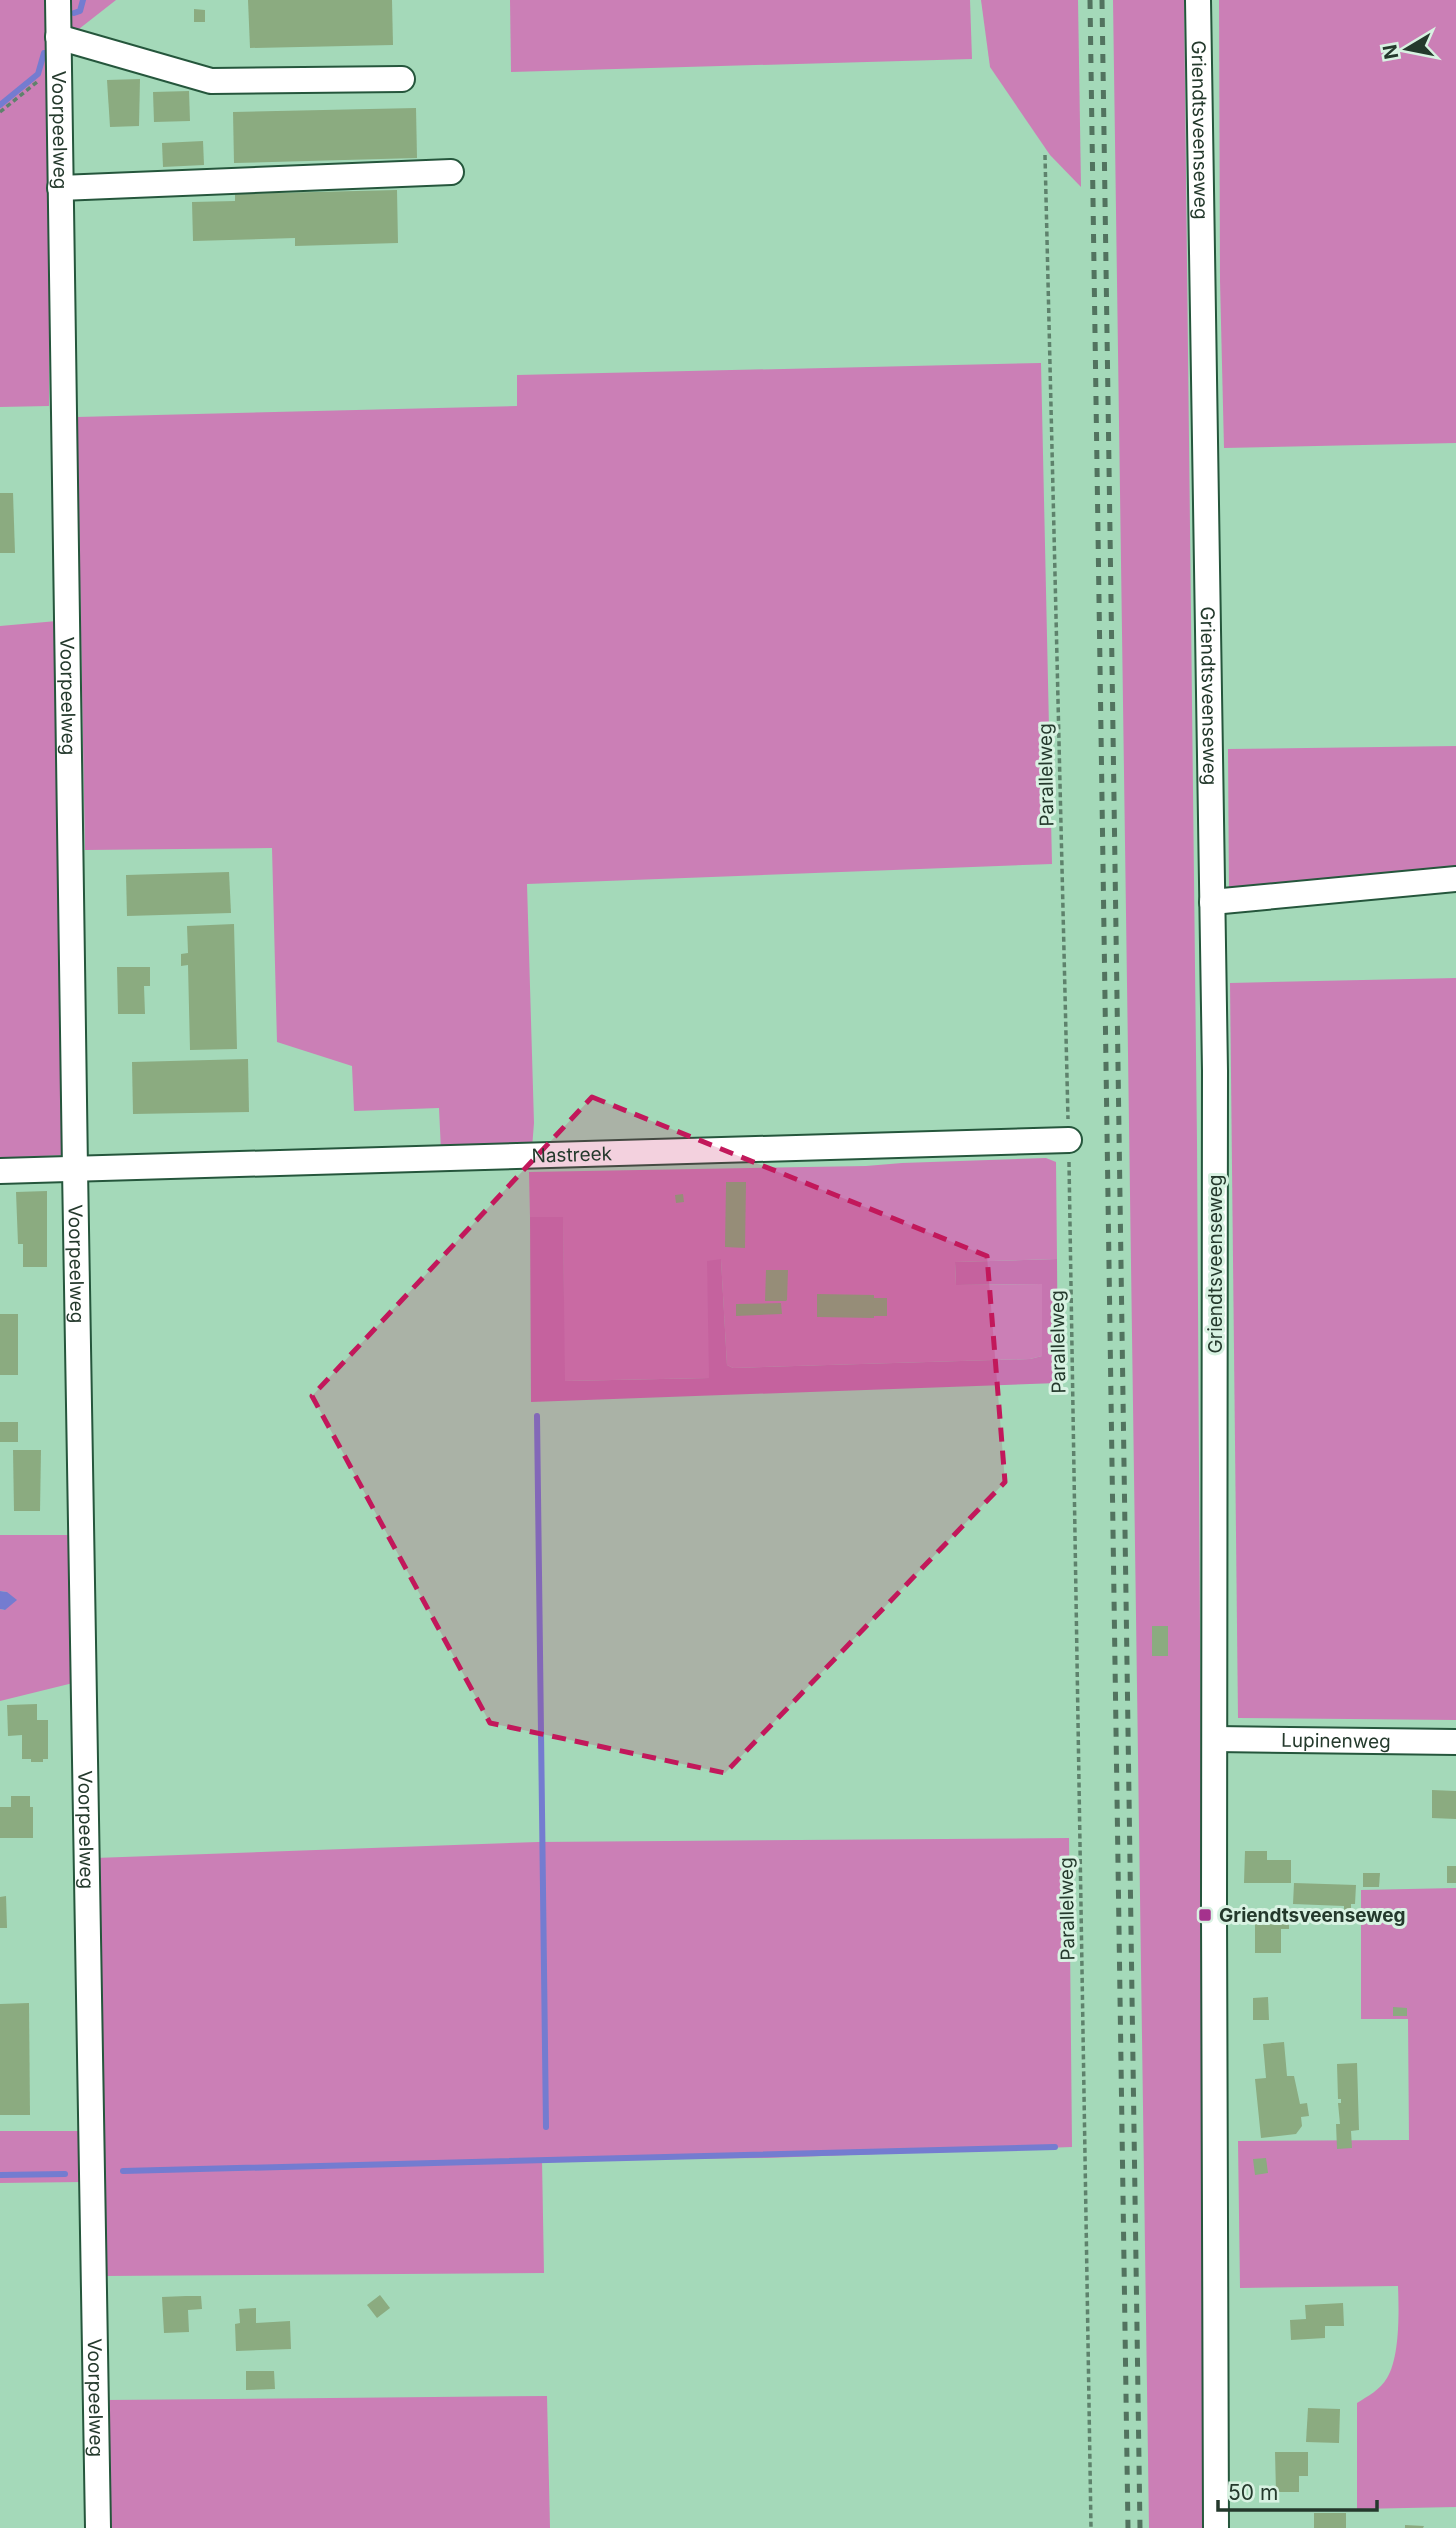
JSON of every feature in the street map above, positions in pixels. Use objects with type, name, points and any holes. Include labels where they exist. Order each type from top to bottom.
[{"type":"street","name":"Voorpeelweg","points":[[58,0],[97,2528]]},
{"type":"street","name":"Griendtsveenseweg","points":[[1198,0],[1215,1071],[1216,2528]]},
{"type":"street","points":[[58,37],[211,80],[402,79]]},
{"type":"street","points":[[60,188],[451,172]]},
{"type":"street","points":[[1212,902],[1456,879]]},
{"type":"street","name":"Nastreek","points":[[0,1171],[1069,1140]]},
{"type":"street","name":"Lupinenweg","points":[[1215,1739],[1456,1742]]},
{"type":"path","points":[[0,112],[39,80],[59,69]]},
{"type":"path","name":"Parallelweg","points":[[1045,155],[1069,1140],[1091,2528]]},
{"type":"highlighted area","points":[[592,1097],[987,1256],[1005,1482],[725,1773],[490,1723],[312,1396]]},
{"type":"shaded area","points":[[0,0],[49,0],[49,406],[0,407]]},
{"type":"shaded area","points":[[69,0],[116,0],[70,36]]},
{"type":"shaded area","points":[[510,0],[970,0],[972,59],[511,72]]},
{"type":"shaded area","points":[[981,0],[1078,0],[1081,187],[1050,155],[990,67]]},
{"type":"shaded area","points":[[1113,0],[1184,0],[1197,1142],[1201,1795],[1205,1830],[1207,2528],[1149,2528]]},
{"type":"shaded area","points":[[1219,0],[1456,0],[1456,443],[1224,448],[1220,281]]},
{"type":"shaded area","points":[[1041,363],[1052,864],[527,884],[534,1123],[532,1148],[441,1151],[439,1108],[354,1111],[352,1066],[277,1042],[272,848],[85,850],[77,417],[517,406],[517,375]]},
{"type":"shaded area","points":[[57,621],[66,1155],[0,1158],[0,626]]},
{"type":"shaded area","points":[[1456,746],[1456,869],[1229,892],[1228,749]]},
{"type":"shaded area","points":[[1456,978],[1456,1720],[1238,1718],[1230,983]]},
{"type":"shaded area","points":[[1046,1158],[1056,1162],[1057,1259],[955,1262],[956,1285],[1042,1284],[1042,1356],[1030,1359],[733,1368],[727,1365],[721,1260],[709,1340],[709,1378],[564,1381],[563,1218],[530,1217],[529,1172],[866,1166]]},
{"type":"shaded area","points":[[530,1217],[563,1217],[565,1381],[709,1378],[707,1261],[721,1259],[727,1365],[733,1368],[1030,1359],[1042,1356],[1042,1284],[956,1285],[955,1262],[1057,1259],[1058,1383],[531,1402]]},
{"type":"shaded area","points":[[0,1535],[68,1535],[73,1683],[0,1701],[0,1609],[5,1610],[7,1592],[0,1591]]},
{"type":"shaded area","points":[[1069,1838],[1072,2147],[766,2158],[542,2160],[544,2273],[103,2276],[95,1858],[538,1842]]},
{"type":"shaded area","points":[[1456,1888],[1456,2507],[1357,2509],[1357,2403],[1381,2386],[1391,2369],[1398,2334],[1398,2286],[1240,2288],[1238,2141],[1409,2140],[1408,2019],[1361,2019],[1361,1890]]},
{"type":"shaded area","points":[[0,2131],[81,2131],[83,2182],[0,2183]]},
{"type":"shaded area","points":[[547,2396],[550,2528],[108,2528],[105,2400]]},
{"type":"water","points":[[0,1591],[7,1592],[17,1600],[5,1610],[0,1609]]},
{"type":"building","points":[[248,0],[392,0],[393,45],[250,48]]},
{"type":"building","points":[[194,9],[205,10],[205,22],[194,22]]},
{"type":"building","points":[[140,79],[139,126],[110,127],[107,80]]},
{"type":"building","points":[[189,91],[190,121],[154,122],[153,92]]},
{"type":"building","points":[[416,108],[417,158],[234,163],[233,112]]},
{"type":"building","points":[[203,141],[204,165],[163,167],[162,143]]},
{"type":"building","points":[[397,190],[398,243],[295,246],[295,238],[193,241],[192,202],[235,201],[235,194]]},
{"type":"building","points":[[0,493],[13,493],[15,553],[0,553]]},
{"type":"building","points":[[229,872],[231,913],[127,916],[126,875]]},
{"type":"building","points":[[234,924],[237,1049],[190,1050],[188,965],[181,966],[181,954],[188,953],[187,926]]},
{"type":"building","points":[[117,967],[150,967],[150,986],[144,986],[145,1014],[118,1014]]},
{"type":"building","points":[[248,1059],[249,1112],[133,1114],[132,1062]]},
{"type":"building","points":[[726,1182],[746,1182],[745,1248],[725,1247]]},
{"type":"building","points":[[47,1191],[47,1267],[23,1267],[23,1244],[18,1244],[16,1192]]},
{"type":"building","points":[[683,1194],[684,1202],[676,1203],[675,1195]]},
{"type":"building","points":[[766,1270],[788,1270],[786,1301],[765,1301]]},
{"type":"building","points":[[817,1294],[874,1295],[874,1298],[887,1298],[887,1316],[817,1317]]},
{"type":"building","points":[[781,1303],[782,1314],[736,1316],[736,1304]]},
{"type":"building","points":[[0,1314],[18,1314],[18,1375],[0,1375]]},
{"type":"building","points":[[0,1422],[18,1422],[18,1442],[0,1442]]},
{"type":"building","points":[[13,1450],[41,1450],[40,1511],[14,1511]]},
{"type":"building","points":[[1152,1626],[1168,1626],[1168,1656],[1152,1656]]},
{"type":"building","points":[[37,1704],[37,1720],[48,1720],[48,1759],[31,1762],[31,1759],[22,1759],[22,1735],[8,1736],[7,1705]]},
{"type":"building","points":[[1432,1790],[1456,1791],[1456,1819],[1432,1818]]},
{"type":"building","points":[[11,1796],[30,1796],[30,1807],[33,1807],[33,1838],[0,1838],[0,1807],[11,1807]]},
{"type":"building","points":[[1245,1851],[1267,1851],[1267,1860],[1291,1860],[1291,1883],[1244,1883]]},
{"type":"building","points":[[1447,1866],[1456,1866],[1456,1883],[1447,1883]]},
{"type":"building","points":[[1363,1873],[1380,1873],[1379,1887],[1363,1887]]},
{"type":"building","points":[[1294,1883],[1356,1885],[1355,1904],[1351,1904],[1351,1911],[1344,1911],[1344,1906],[1293,1904]]},
{"type":"building","points":[[6,1896],[7,1928],[0,1928],[0,1897]]},
{"type":"building","points":[[1255,1914],[1289,1916],[1289,1929],[1281,1929],[1281,1953],[1255,1953]]},
{"type":"building","points":[[1268,1997],[1269,2020],[1253,2020],[1253,1998]]},
{"type":"building","points":[[29,2003],[30,2115],[0,2115],[0,2004]]},
{"type":"building","points":[[1393,2007],[1407,2008],[1407,2016],[1393,2016]]},
{"type":"building","points":[[1284,2042],[1287,2076],[1294,2076],[1300,2104],[1307,2103],[1309,2116],[1301,2117],[1302,2126],[1296,2134],[1261,2138],[1255,2079],[1266,2078],[1263,2044]]},
{"type":"building","points":[[1357,2063],[1359,2130],[1351,2131],[1352,2148],[1337,2149],[1336,2124],[1340,2124],[1338,2103],[1341,2103],[1341,2099],[1338,2099],[1337,2064]]},
{"type":"building","points":[[1266,2158],[1268,2173],[1255,2175],[1253,2159]]},
{"type":"building","points":[[380,2295],[390,2308],[377,2318],[367,2305]]},
{"type":"building","points":[[201,2296],[202,2309],[188,2310],[189,2332],[164,2333],[162,2297]]},
{"type":"building","points":[[1343,2303],[1344,2326],[1325,2326],[1325,2338],[1291,2340],[1290,2320],[1306,2319],[1305,2305]]},
{"type":"building","points":[[256,2308],[256,2323],[290,2321],[291,2349],[236,2351],[235,2324],[240,2323],[239,2309]]},
{"type":"building","points":[[246,2371],[274,2371],[275,2389],[246,2390]]},
{"type":"building","points":[[1308,2408],[1340,2409],[1339,2443],[1306,2442]]},
{"type":"building","points":[[1275,2452],[1308,2452],[1308,2476],[1299,2476],[1299,2492],[1276,2492]]},
{"type":"building","points":[[1314,2513],[1346,2513],[1346,2528],[1314,2528]]},
{"type":"building","points":[[1405,2525],[1424,2526],[1405,2528]]},
{"type":"waterway","points":[[74,13],[80,11],[83,0]]},
{"type":"waterway","points":[[0,105],[38,74],[44,53]]},
{"type":"waterway","points":[[537,1416],[546,2127]]},
{"type":"waterway","points":[[123,2171],[1055,2147]]},
{"type":"waterway","points":[[0,2175],[65,2174]]},
{"type":"railway","points":[[1090,0],[1128,2528]]},
{"type":"railway","points":[[1102,0],[1140,2528]]},
{"type":"place","name":"Griendtsveenseweg","points":[[1205,1915]]}]
